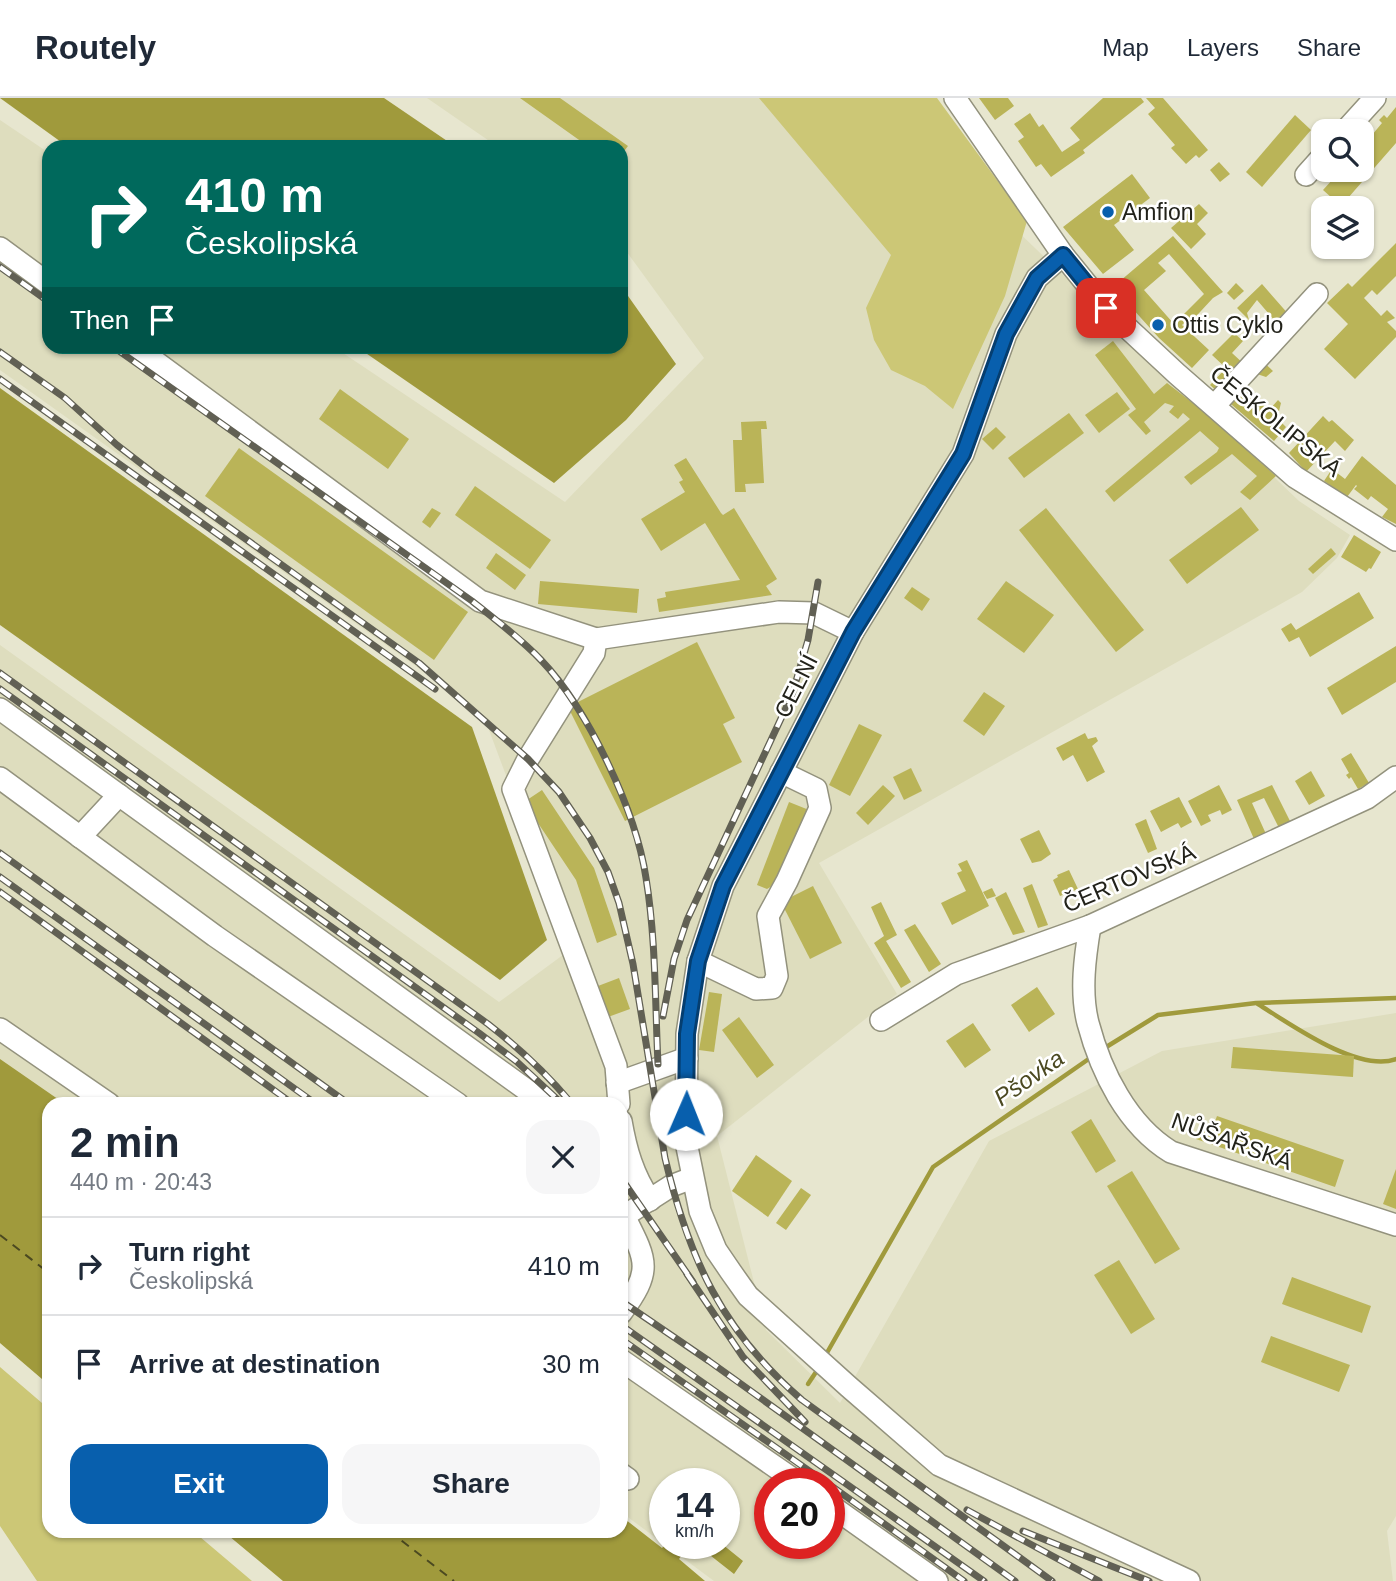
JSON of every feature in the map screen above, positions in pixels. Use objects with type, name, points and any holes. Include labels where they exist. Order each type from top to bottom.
[{"type":"street","name":"ČESKOLIPSKÁ","points":[[955,98],[1063,255],[1106,308],[1295,477],[1396,540]]},
{"type":"street","points":[[1356,119],[1375,98]]},
{"type":"street","points":[[1306,175],[1311,169]]},
{"type":"street","points":[[0,248],[42,279]]},
{"type":"street","name":"CELNÍ","points":[[1063,255],[1037,278],[1006,334],[963,454],[853,632],[723,886],[698,961],[687,1034],[686,1142],[700,1211],[716,1250],[730,1272],[748,1296],[849,1387],[939,1465],[1189,1581]]},
{"type":"street","points":[[1215,405],[1317,294]]},
{"type":"street","points":[[145,354],[480,601],[596,639],[779,612],[814,612],[853,632]]},
{"type":"street","points":[[596,639],[594,653],[528,759],[513,789],[616,1066],[618,1094],[687,1058]]},
{"type":"street","points":[[0,709],[536,1097]]},
{"type":"street","points":[[698,961],[756,989],[772,988],[778,976],[768,916],[820,808],[816,789],[781,772]]},
{"type":"street","name":"ČERTOVSKÁ","points":[[881,1020],[956,974],[1090,926],[1367,798],[1396,777]]},
{"type":"street","points":[[0,778],[215,936],[448,1097]]},
{"type":"street","points":[[80,837],[119,794]]},
{"type":"street","name":"NŮŠAŘSKÁ","points":[[1090,926],[1085,955],[1088,1021],[1103,1063],[1138,1127],[1154,1142],[1171,1152],[1396,1225]]},
{"type":"street","points":[[0,1029],[99,1097]]},
{"type":"street","points":[[628,1158],[650,1199]]},
{"type":"street","points":[[628,1213],[671,1186],[692,1178]]},
{"type":"street","points":[[628,1228],[642,1252],[644,1270],[637,1290],[628,1303]]},
{"type":"street","points":[[628,1365],[777,1468]]},
{"type":"street","points":[[845,1516],[937,1581]]},
{"type":"shaded area","points":[[0,98],[384,98],[446,140],[58,140]]},
{"type":"shaded area","points":[[427,98],[930,98],[1013,227],[1299,501],[1350,535],[1337,558],[1302,592],[819,863],[897,994],[717,1136],[766,1330],[840,1403],[989,1141],[1162,1051],[1396,1013],[1396,1516],[1387,1531],[1393,1581],[714,1581],[684,1559],[740,1559],[740,1468],[649,1468],[649,1533],[628,1517],[628,1097],[53,1097],[0,1060],[0,645],[499,1002],[571,949],[483,714],[0,370],[0,120],[42,148],[42,354],[344,354],[565,502],[704,358],[628,254],[628,140],[488,140]]},
{"type":"shaded area","points":[[759,98],[937,98],[1027,221],[1005,296],[953,409],[925,386],[891,370],[874,340],[866,308],[891,255]]},
{"type":"shaded area","points":[[628,296],[676,364],[626,420],[554,483],[367,354],[628,354]]},
{"type":"shaded area","points":[[0,388],[472,727],[547,940],[500,980],[0,625]]},
{"type":"shaded area","points":[[0,1059],[55,1097],[42,1097],[42,1379],[0,1343]]},
{"type":"shaded area","points":[[0,1367],[42,1403],[42,1538],[201,1538],[252,1581],[37,1581],[0,1526]]},
{"type":"shaded area","points":[[628,1521],[649,1538],[649,1559],[679,1559],[705,1581],[283,1581],[231,1538],[628,1538]]},
{"type":"shaded area","points":[[715,1559],[740,1559],[743,1561],[734,1574]]},
{"type":"building","points":[[520,98],[560,98],[620,140],[579,140]]},
{"type":"building","points":[[979,98],[1008,98],[1014,106],[995,120]]},
{"type":"building","points":[[1103,98],[1141,98],[1144,102],[1083,150],[1085,153],[1051,177],[1041,164],[1036,167],[1018,141],[1024,137],[1014,124],[1030,113],[1039,127],[1043,124],[1062,152],[1080,140],[1070,128]]},
{"type":"building","points":[[1146,98],[1163,98],[1208,150],[1199,158],[1196,155],[1186,164],[1171,148],[1175,145],[1148,114],[1155,108]]},
{"type":"building","points":[[1396,107],[1396,143],[1374,168],[1374,133],[1382,123],[1379,120],[1384,115],[1387,118]]},
{"type":"building","points":[[1295,115],[1311,130],[1262,187],[1246,172]]},
{"type":"building","points":[[1219,162],[1230,174],[1220,182],[1210,170]]},
{"type":"building","name":"Amfion","points":[[1132,174],[1150,198],[1114,225],[1134,250],[1103,274],[1063,227]]},
{"type":"building","points":[[1330,182],[1362,182],[1350,196],[1330,196],[1323,190]]},
{"type":"building","points":[[1199,204],[1208,213],[1197,224],[1206,234],[1191,249],[1171,228]]},
{"type":"building","points":[[1173,236],[1223,292],[1213,298],[1188,325],[1185,322],[1182,325],[1209,350],[1192,368],[1159,338],[1113,287]],"holes":[[[1169,254],[1204,294],[1174,324],[1144,290],[1166,271],[1158,263]]]},
{"type":"building","points":[[1396,243],[1396,276],[1377,295],[1372,290],[1364,298],[1381,316],[1387,310],[1395,318],[1387,322],[1396,331],[1396,337],[1355,379],[1324,349],[1348,324],[1327,303],[1348,283],[1352,287]]},
{"type":"building","points":[[1236,283],[1244,291],[1234,300],[1227,293]]},
{"type":"building","points":[[1262,284],[1290,316],[1280,327],[1257,300],[1247,313],[1249,320],[1237,308]]},
{"type":"building","points":[[1234,333],[1243,341],[1232,353],[1246,366],[1220,394],[1210,385],[1226,368],[1212,355]]},
{"type":"building","points":[[1113,341],[1154,394],[1167,383],[1202,410],[1276,476],[1250,500],[1240,492],[1257,476],[1232,454],[1191,485],[1184,477],[1219,448],[1200,431],[1114,502],[1105,491],[1190,419],[1183,413],[1178,419],[1169,412],[1174,406],[1165,403],[1144,422],[1151,431],[1146,435],[1128,415],[1136,409],[1095,355]]},
{"type":"building","points":[[1260,359],[1273,371],[1266,377],[1257,374],[1244,388],[1269,410],[1278,400],[1281,403],[1279,411],[1272,413],[1286,427],[1274,441],[1225,399]]},
{"type":"building","points":[[340,389],[409,439],[388,469],[319,419]]},
{"type":"building","points":[[1117,392],[1130,409],[1099,433],[1085,415]]},
{"type":"building","points":[[1069,413],[1084,433],[1024,478],[1008,458]]},
{"type":"building","points":[[1323,416],[1329,422],[1332,420],[1354,440],[1345,451],[1335,441],[1306,472],[1289,453]]},
{"type":"building","points":[[766,421],[767,429],[761,429],[764,483],[745,484],[746,492],[735,492],[733,440],[742,440],[741,422]]},
{"type":"building","points":[[996,427],[1006,437],[993,450],[982,439]]},
{"type":"building","points":[[239,448],[468,612],[434,660],[205,496]]},
{"type":"building","points":[[1362,456],[1396,485],[1396,524],[1382,517],[1388,509],[1371,496],[1368,500],[1354,489],[1356,485],[1347,497],[1324,481],[1332,469],[1345,479]]},
{"type":"building","points":[[686,458],[721,513],[723,515],[734,508],[777,579],[766,586],[772,595],[659,612],[657,599],[666,597],[665,592],[740,580],[705,523],[661,551],[641,519],[685,492],[679,482],[683,480],[674,465]]},
{"type":"building","points":[[475,486],[551,540],[530,569],[455,515]]},
{"type":"building","points":[[1241,507],[1259,530],[1187,584],[1169,560]]},
{"type":"building","points":[[432,508],[441,513],[430,528],[422,522]]},
{"type":"building","points":[[1046,508],[1144,630],[1116,652],[1019,530]]},
{"type":"building","points":[[1354,535],[1381,552],[1371,569],[1366,572],[1341,557]]},
{"type":"building","points":[[1331,548],[1336,554],[1313,574],[1308,569]]},
{"type":"building","points":[[496,553],[526,575],[515,590],[486,568]]},
{"type":"building","points":[[540,581],[639,589],[637,613],[538,604]]},
{"type":"building","points":[[1006,581],[1054,615],[1024,653],[977,619]]},
{"type":"building","points":[[912,587],[930,599],[922,611],[904,598]]},
{"type":"building","points":[[1359,592],[1374,618],[1310,657],[1299,637],[1289,642],[1281,629],[1291,623],[1296,630]]},
{"type":"building","points":[[697,642],[735,718],[723,724],[742,762],[625,821],[568,707]]},
{"type":"building","points":[[1396,646],[1396,682],[1342,715],[1327,688]]},
{"type":"building","points":[[984,692],[1005,706],[984,736],[963,721]]},
{"type":"building","points":[[859,724],[882,735],[850,796],[829,785]]},
{"type":"building","points":[[1085,733],[1088,739],[1096,737],[1098,741],[1092,746],[1105,772],[1087,782],[1073,755],[1063,761],[1056,748]]},
{"type":"building","points":[[1351,753],[1369,783],[1358,789],[1351,777],[1349,779],[1346,775],[1349,773],[1341,759]]},
{"type":"building","points":[[911,768],[922,791],[904,800],[893,777]]},
{"type":"building","points":[[1311,771],[1325,796],[1309,805],[1295,781]]},
{"type":"building","points":[[883,785],[895,796],[868,825],[856,813]]},
{"type":"building","points":[[1219,785],[1232,810],[1222,815],[1220,810],[1208,815],[1211,821],[1201,826],[1188,801]]},
{"type":"building","points":[[1272,785],[1291,823],[1279,828],[1264,798],[1252,803],[1266,834],[1254,839],[1237,800]]},
{"type":"building","points":[[542,790],[594,868],[617,935],[597,943],[576,880],[524,802]]},
{"type":"building","points":[[1179,797],[1192,822],[1181,828],[1178,823],[1161,832],[1150,811]]},
{"type":"building","points":[[789,802],[809,810],[782,880],[767,889],[757,885]]},
{"type":"building","points":[[1146,819],[1157,849],[1148,853],[1135,824]]},
{"type":"building","points":[[1039,830],[1051,854],[1032,863],[1020,839]]},
{"type":"building","points":[[967,860],[989,906],[952,925],[941,903],[966,891],[957,873],[962,871],[958,864]]},
{"type":"building","points":[[1069,870],[1078,889],[1060,896],[1053,880],[1057,875]]},
{"type":"building","points":[[1032,884],[1048,925],[1038,928],[1023,888]]},
{"type":"building","points":[[813,886],[842,943],[810,959],[781,902]]},
{"type":"building","points":[[992,888],[996,896],[987,899],[983,892]]},
{"type":"building","points":[[1006,892],[1025,932],[1013,935],[995,898]]},
{"type":"building","points":[[881,902],[897,935],[886,941],[911,982],[901,988],[874,943],[884,936],[871,907]]},
{"type":"building","points":[[915,924],[941,964],[929,972],[904,930]]},
{"type":"building","points":[[619,978],[630,1009],[608,1017],[598,986]]},
{"type":"building","points":[[1037,987],[1055,1014],[1029,1032],[1011,1005]]},
{"type":"building","points":[[709,992],[722,994],[714,1052],[699,1050]]},
{"type":"building","points":[[739,1017],[774,1065],[757,1078],[722,1030]]},
{"type":"building","points":[[973,1023],[991,1050],[965,1068],[946,1041]]},
{"type":"building","points":[[1233,1047],[1354,1056],[1353,1077],[1231,1068]]},
{"type":"building","points":[[1217,1116],[1344,1160],[1335,1187],[1196,1139],[1200,1128],[1211,1132]]},
{"type":"building","points":[[1091,1119],[1116,1161],[1096,1173],[1071,1132]]},
{"type":"building","points":[[756,1155],[792,1181],[768,1217],[732,1191]]},
{"type":"building","points":[[1396,1169],[1396,1209],[1383,1204]]},
{"type":"building","points":[[1132,1171],[1180,1249],[1155,1264],[1107,1186]]},
{"type":"building","points":[[801,1188],[811,1195],[786,1230],[776,1223]]},
{"type":"building","points":[[1119,1260],[1155,1319],[1131,1334],[1094,1275]]},
{"type":"building","points":[[1292,1277],[1371,1306],[1362,1333],[1282,1304]]},
{"type":"building","points":[[1271,1336],[1350,1365],[1339,1392],[1261,1362]]},
{"type":"waterway","name":"Pšovka","points":[[1103,1049],[1158,1015],[1256,1003],[1396,998]]},
{"type":"waterway","points":[[1258,1004],[1306,1034],[1344,1053],[1380,1061],[1396,1059]]},
{"type":"waterway","name":"Pšovka","points":[[824,1358],[933,1167],[1093,1056]]},
{"type":"waterway","name":"Pšovka","points":[[808,1384],[818,1369]]},
{"type":"ferry route","points":[[0,1235],[42,1268]]},
{"type":"ferry route","points":[[398,1538],[454,1581]]},
{"type":"railway","points":[[0,267],[42,297]]},
{"type":"railway","points":[[0,352],[65,398],[117,445],[152,472],[419,663],[528,759],[559,792],[590,838],[608,872],[619,903],[633,964],[665,1158],[674,1195],[698,1261],[730,1320],[774,1374],[802,1400],[1052,1581]]},
{"type":"railway","points":[[123,354],[472,601],[525,644],[559,681],[576,705],[607,762],[621,792],[641,851],[652,924],[658,1064]]},
{"type":"railway","points":[[0,379],[435,689]]},
{"type":"railway","points":[[663,1016],[674,959],[687,920],[792,695],[808,640],[818,582]]},
{"type":"railway","points":[[0,673],[488,1024],[532,1061],[566,1097]]},
{"type":"railway","points":[[0,689],[479,1033],[516,1061],[555,1097]]},
{"type":"railway","points":[[0,853],[339,1097]]},
{"type":"railway","points":[[0,877],[306,1097]]},
{"type":"railway","points":[[0,892],[283,1097]]},
{"type":"railway","points":[[628,1188],[693,1282]]},
{"type":"railway","points":[[687,1274],[743,1357],[805,1422]]},
{"type":"railway","points":[[628,1306],[1015,1581]]},
{"type":"railway","points":[[628,1330],[984,1581]]},
{"type":"railway","points":[[628,1344],[805,1468]]},
{"type":"railway","points":[[845,1496],[964,1581]]},
{"type":"railway","points":[[967,1510],[1099,1581]]},
{"type":"railway","points":[[1023,1531],[1149,1581]]},
{"type":"place","name":"Amfion","points":[[1108,212]]},
{"type":"place","name":"Ottis Cyklo","points":[[1158,325]]},
{"type":"route","points":[[686,1114],[687,1034],[698,961],[723,886],[853,632],[963,454],[1006,334],[1037,278],[1063,255],[1106,308]]}]
